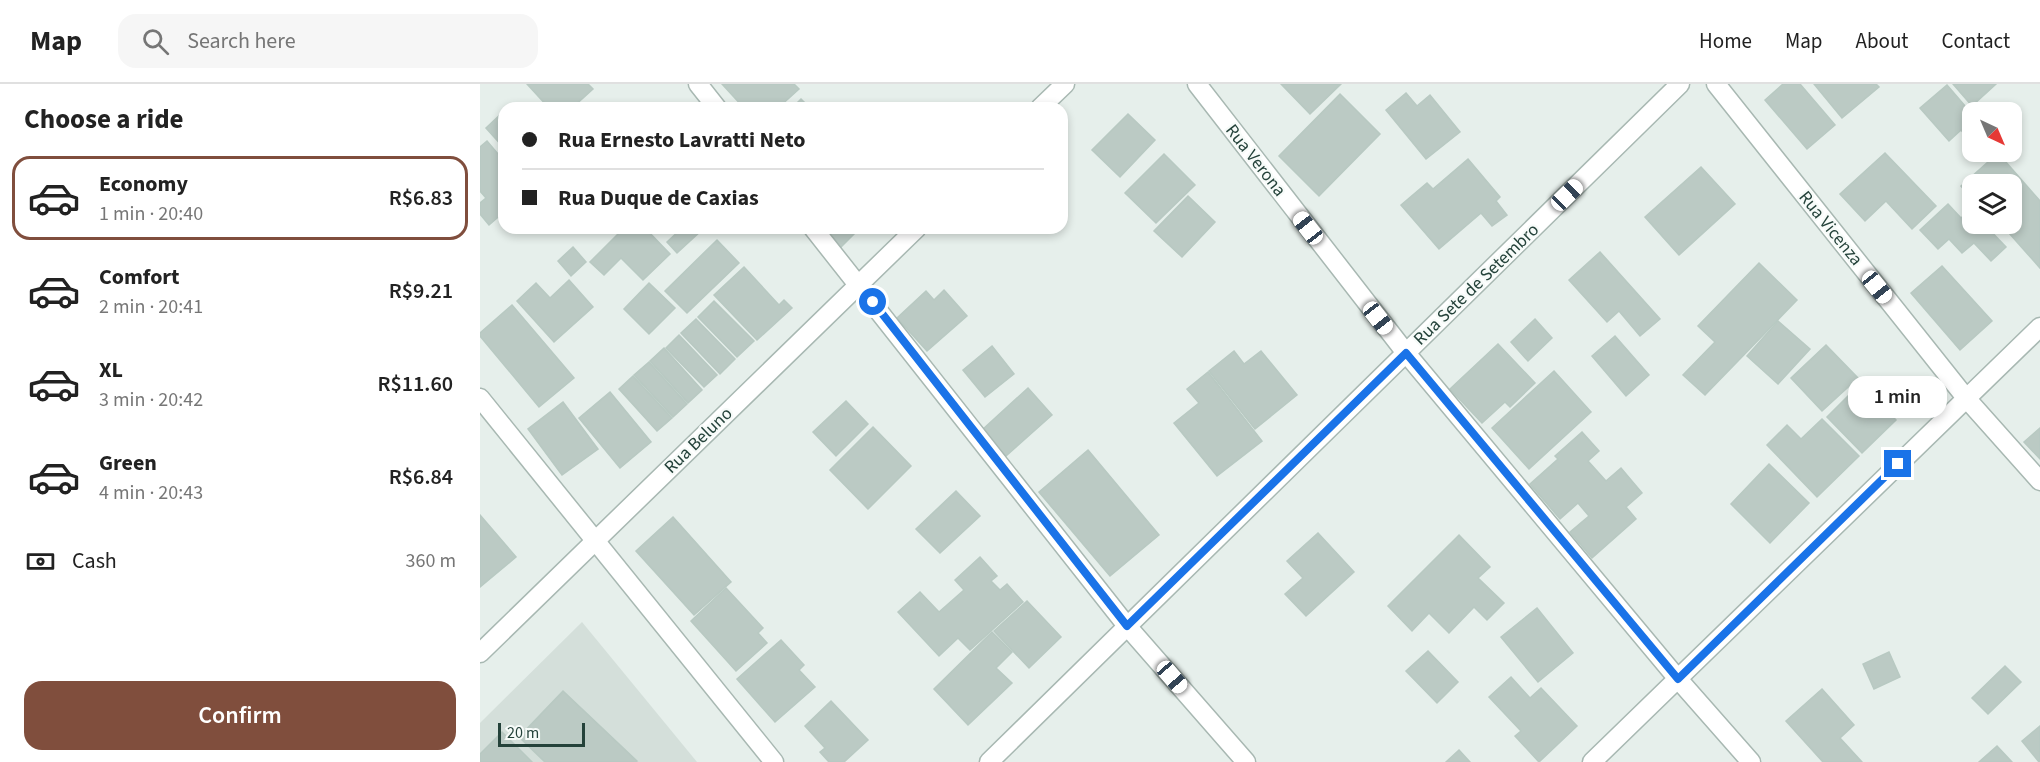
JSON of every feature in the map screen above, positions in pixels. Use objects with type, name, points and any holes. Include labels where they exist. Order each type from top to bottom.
[{"type":"street","points":[[698,84],[712,102]]},
{"type":"street","points":[[1046,102],[1065,84]]},
{"type":"street","name":"Rua Verona","points":[[1197,84],[1406,353],[1750,762]]},
{"type":"street","name":"Rua Sete de Setembro","points":[[989,762],[1680,84]]},
{"type":"street","name":"Rua Vicenza","points":[[1716,84],[1966,398],[2040,481]]},
{"type":"street","points":[[818,234],[1127,626],[1246,762]]},
{"type":"street","name":"Rua Beluno","points":[[480,653],[911,234]]},
{"type":"street","points":[[1592,762],[2040,327]]},
{"type":"street","points":[[480,398],[774,762]]},
{"type":"shaded area","points":[[582,622],[697,762],[480,762],[480,723]]},
{"type":"building","points":[[527,84],[588,84],[593,89],[579,102],[544,102]]},
{"type":"building","points":[[722,84],[794,84],[799,89],[785,102],[738,102]]},
{"type":"building","points":[[1281,84],[1341,84],[1310,114]]},
{"type":"building","points":[[1783,84],[1800,84],[1835,125],[1807,149],[1765,100]]},
{"type":"building","points":[[1814,84],[1876,84],[1879,87],[1842,118]]},
{"type":"building","points":[[1953,84],[1996,84],[1976,102],[1969,102]]},
{"type":"building","points":[[1947,85],[1962,102],[1962,131],[1949,141],[1920,108]]},
{"type":"building","points":[[1406,93],[1417,106],[1430,95],[1460,132],[1426,159],[1386,110]]},
{"type":"building","points":[[1340,94],[1380,134],[1319,196],[1279,156]]},
{"type":"building","points":[[1128,114],[1155,140],[1120,177],[1092,150]]},
{"type":"building","points":[[498,117],[498,141],[486,128]]},
{"type":"building","points":[[487,141],[498,154],[498,217],[489,225],[480,214],[480,203],[486,198],[480,191],[480,147]]},
{"type":"building","points":[[1885,153],[1936,206],[1912,229],[1886,201],[1865,221],[1840,194]]},
{"type":"building","points":[[1164,154],[1195,185],[1156,223],[1125,193]]},
{"type":"building","points":[[1468,159],[1500,197],[1496,201],[1507,215],[1492,226],[1481,213],[1439,249],[1401,205],[1427,183],[1433,189]]},
{"type":"building","points":[[1988,162],[2006,162],[2016,174],[1974,174]]},
{"type":"building","points":[[1701,167],[1735,204],[1679,255],[1645,217]]},
{"type":"building","points":[[2022,180],[2040,201],[2040,268],[2010,234],[2022,234]]},
{"type":"building","points":[[1188,196],[1215,222],[1182,257],[1154,231]]},
{"type":"building","points":[[1948,204],[1962,217],[1962,234],[1994,234],[2006,247],[1991,261],[1974,243],[1962,253],[1949,239],[1938,249],[1920,230]]},
{"type":"building","points":[[618,234],[651,234],[670,254],[643,280],[621,258],[604,275],[590,262]]},
{"type":"building","points":[[676,234],[698,234],[677,253],[667,242]]},
{"type":"building","points":[[820,234],[854,234],[837,251]]},
{"type":"building","points":[[717,240],[739,263],[687,313],[665,291]]},
{"type":"building","points":[[573,247],[586,262],[571,276],[558,261]]},
{"type":"building","points":[[1600,252],[1660,319],[1640,336],[1619,311],[1607,322],[1569,280]]},
{"type":"building","points":[[1759,263],[1797,300],[1705,395],[1683,375],[1715,342],[1698,326]]},
{"type":"building","points":[[1942,266],[1992,321],[1960,350],[1911,293]]},
{"type":"building","points":[[744,267],[779,305],[784,300],[792,308],[757,340],[714,295]]},
{"type":"building","points":[[569,280],[593,307],[554,342],[517,301],[536,283],[550,298]]},
{"type":"building","points":[[649,283],[675,308],[649,334],[624,309]]},
{"type":"building","points":[[944,290],[967,316],[927,351],[897,318],[926,291],[934,300]]},
{"type":"building","points":[[714,301],[754,341],[737,357],[698,317]]},
{"type":"building","points":[[512,305],[574,378],[539,407],[480,336],[480,333]]},
{"type":"building","points":[[696,319],[735,359],[720,374],[681,333]]},
{"type":"building","points":[[1535,319],[1552,338],[1528,361],[1511,342]]},
{"type":"building","points":[[1778,321],[1810,349],[1778,384],[1747,356]]},
{"type":"building","points":[[679,335],[717,375],[704,387],[666,348]]},
{"type":"building","points":[[1615,336],[1649,375],[1626,396],[1592,356]]},
{"type":"building","points":[[1498,344],[1535,383],[1510,407],[1505,402],[1482,423],[1450,389]]},
{"type":"building","points":[[1826,345],[1858,378],[1822,411],[1791,378]]},
{"type":"building","points":[[992,346],[1014,374],[985,397],[963,370]]},
{"type":"building","points":[[664,348],[702,390],[688,403],[650,361]]},
{"type":"building","points":[[1234,351],[1244,364],[1261,351],[1297,395],[1255,429],[1209,371]]},
{"type":"building","points":[[649,362],[687,404],[673,417],[634,375]]},
{"type":"building","points":[[1554,371],[1591,412],[1529,469],[1492,428]]},
{"type":"building","points":[[1208,372],[1262,441],[1217,476],[1174,423],[1199,403],[1187,389]]},
{"type":"building","points":[[633,376],[672,418],[657,431],[619,389]]},
{"type":"building","points":[[1860,384],[1896,420],[1862,453],[1827,417]]},
{"type":"building","points":[[1028,388],[1052,415],[1006,456],[982,430]]},
{"type":"building","points":[[610,392],[651,442],[620,468],[579,418]]},
{"type":"building","points":[[846,401],[868,424],[836,456],[813,432]]},
{"type":"building","points":[[563,402],[598,449],[562,475],[528,429]]},
{"type":"building","points":[[1822,419],[1859,456],[1817,497],[1767,445],[1787,425],[1801,439]]},
{"type":"building","points":[[873,427],[911,466],[868,509],[830,470]]},
{"type":"building","points":[[2040,428],[2040,459],[2024,442]]},
{"type":"building","points":[[1582,432],[1599,451],[1588,461],[1606,481],[1621,468],[1642,493],[1626,507],[1636,519],[1592,558],[1570,532],[1589,516],[1578,503],[1560,519],[1530,484],[1558,459],[1555,456]]},
{"type":"building","points":[[1088,450],[1159,535],[1110,576],[1039,492]]},
{"type":"building","points":[[1769,464],[1809,503],[1770,543],[1731,504]]},
{"type":"building","points":[[956,491],[980,516],[940,553],[916,529]]},
{"type":"building","points":[[480,515],[516,557],[480,587]]},
{"type":"building","points":[[673,517],[731,582],[694,615],[636,551]]},
{"type":"building","points":[[1318,533],[1354,572],[1306,616],[1285,594],[1303,578],[1287,561]]},
{"type":"building","points":[[1459,535],[1490,567],[1478,578],[1504,603],[1487,620],[1474,607],[1449,633],[1429,613],[1412,631],[1388,606]]},
{"type":"building","points":[[980,557],[997,576],[991,581],[1000,590],[1007,584],[1023,602],[970,650],[958,638],[939,656],[898,612],[920,592],[939,612],[964,590],[955,580]]},
{"type":"building","points":[[726,588],[763,628],[758,633],[767,643],[736,671],[691,621]]},
{"type":"building","points":[[1027,601],[1061,637],[1029,668],[994,631]]},
{"type":"building","points":[[1537,608],[1573,653],[1538,682],[1501,637]]},
{"type":"building","points":[[992,632],[1012,652],[996,668],[1012,683],[968,725],[934,689]]},
{"type":"building","points":[[781,640],[804,665],[799,670],[815,687],[775,722],[737,679]]},
{"type":"building","points":[[1428,651],[1458,682],[1437,703],[1406,671]]},
{"type":"building","points":[[1889,652],[1900,677],[1874,689],[1863,664]]},
{"type":"building","points":[[2005,666],[2021,682],[1988,714],[1972,698]]},
{"type":"building","points":[[1511,677],[1530,698],[1541,688],[1577,726],[1539,762],[1515,736],[1521,731],[1489,697]]},
{"type":"building","points":[[1822,689],[1854,725],[1840,738],[1862,762],[1823,762],[1786,721]]},
{"type":"building","points":[[563,691],[637,761],[545,762],[519,737]]},
{"type":"building","points":[[831,701],[868,740],[844,762],[829,762],[820,752],[825,748],[805,726]]},
{"type":"building","points":[[2040,726],[2040,762],[2039,762],[2022,741]]},
{"type":"building","points":[[502,732],[532,762],[480,762],[480,754]]},
{"type":"building","points":[[1997,746],[2012,762],[1979,762]]},
{"type":"building","points":[[1459,750],[1470,762],[1446,762]]},
{"type":"route","points":[[873,302],[1127,626],[1406,353],[1678,679],[1898,464]]}]
